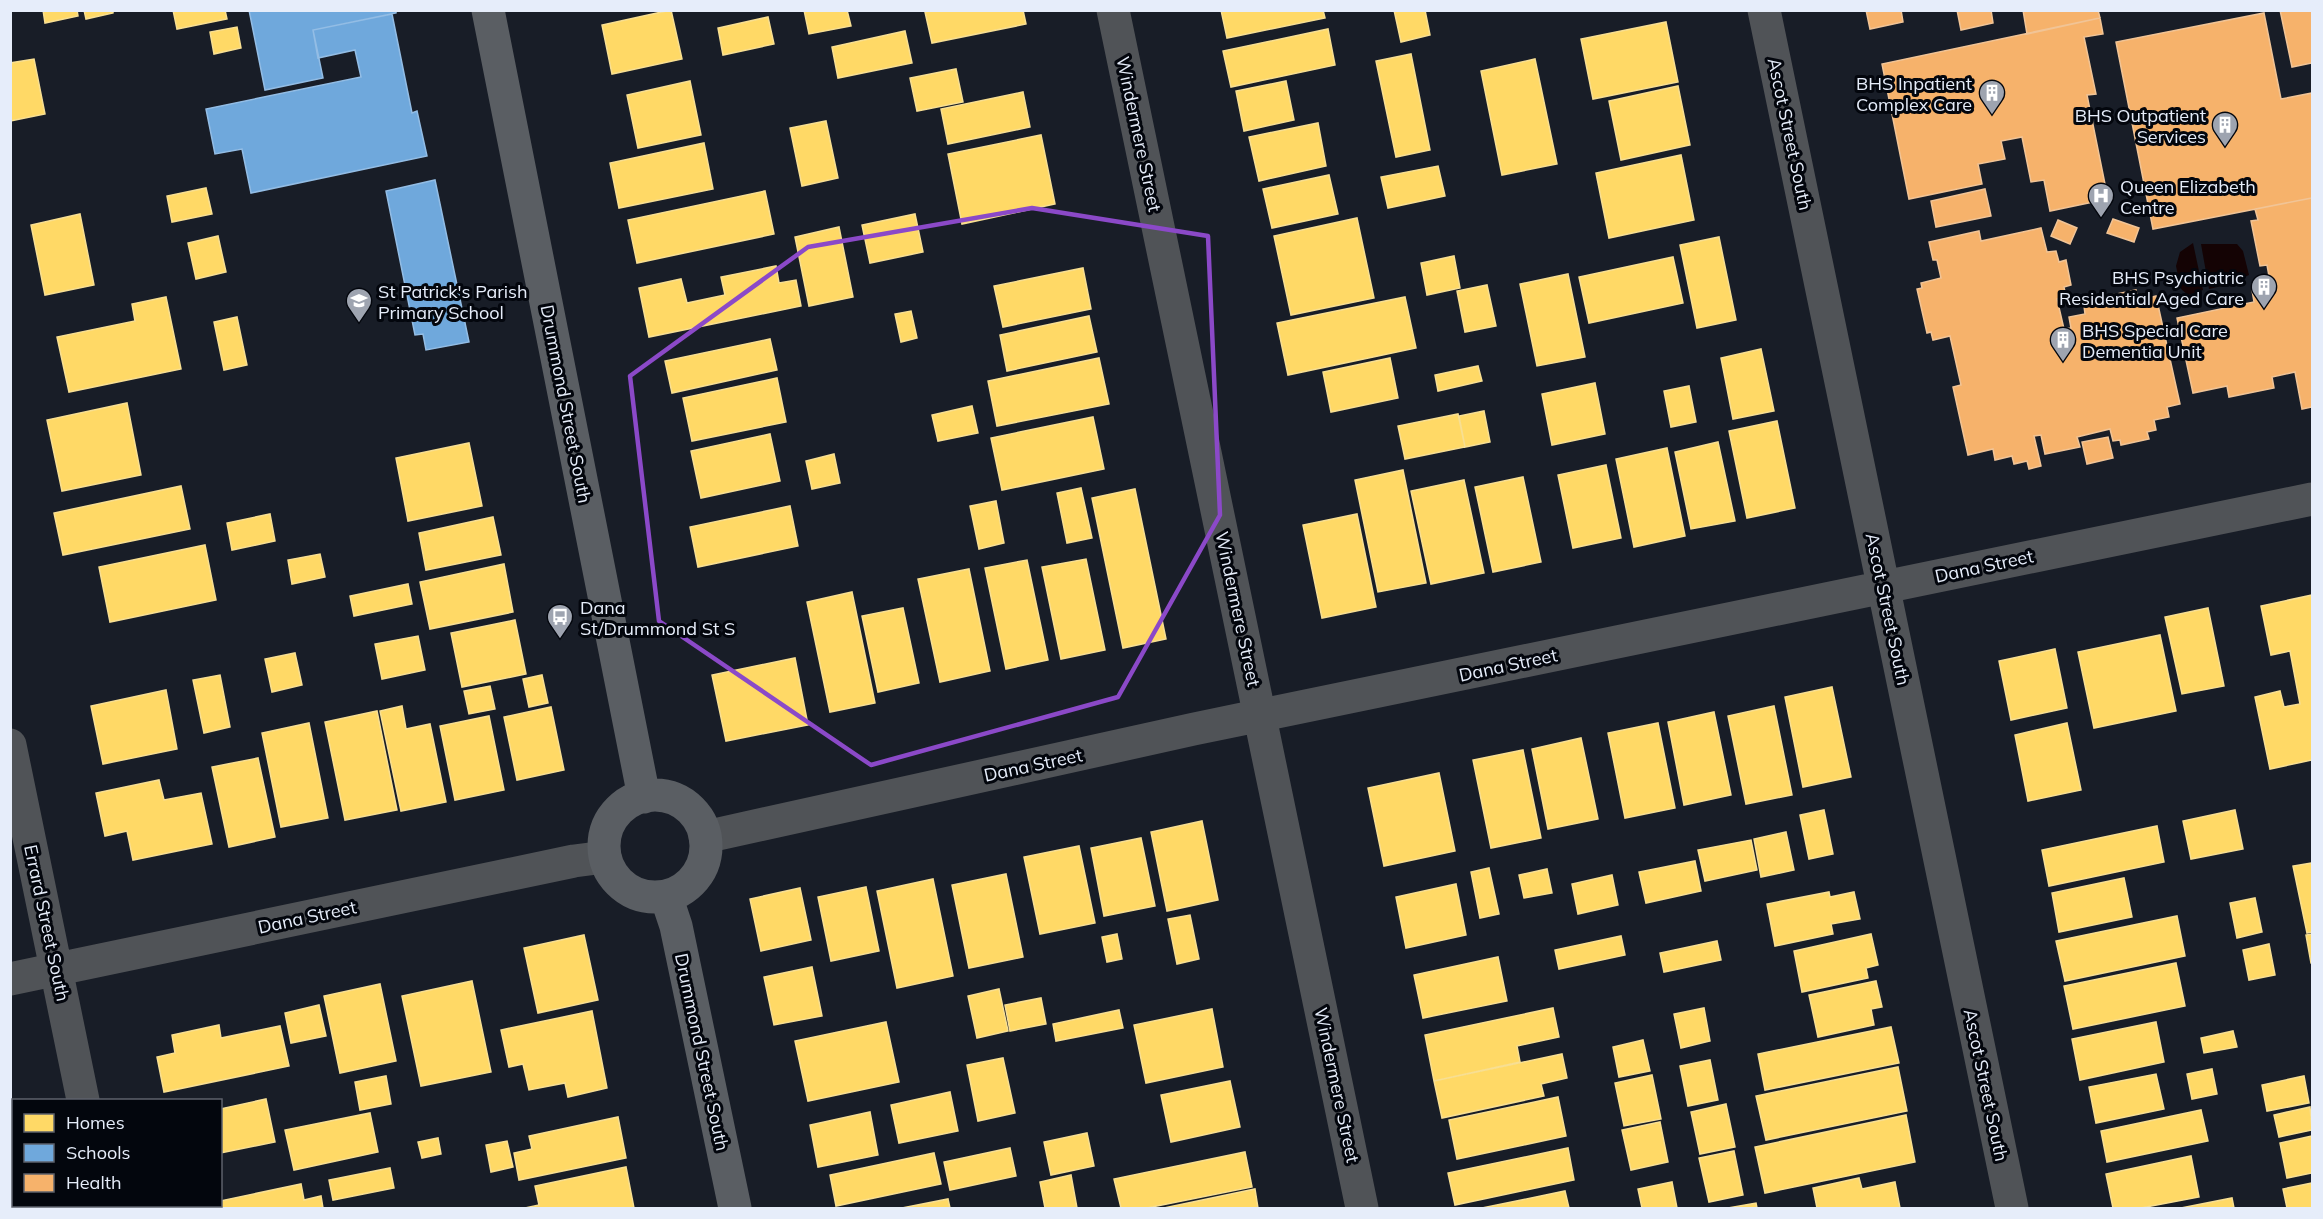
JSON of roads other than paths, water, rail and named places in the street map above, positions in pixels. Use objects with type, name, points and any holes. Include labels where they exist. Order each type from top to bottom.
[{"type":"main road","name":"Drummond Street South","points":[[488,10],[644,797]]},
{"type":"main road","points":[[664,796],[683,804],[697,818],[705,837],[705,856],[698,874],[684,888],[666,896],[650,897],[634,893],[621,885],[610,872],[605,857],[604,841],[608,825],[617,812],[629,802],[644,797],[664,796]]},
{"type":"main road","name":"Drummond Street South","points":[[666,896],[676,926],[735,1209]]},
{"type":"street","name":"Windermere Street","points":[[1113,10],[1362,1209]]},
{"type":"street","name":"Ascot Street South","points":[[1764,10],[2012,1209]]},
{"type":"street","name":"Dana Street","points":[[705,837],[1260,716],[2313,499]]},
{"type":"street","name":"Errard Street South","points":[[10,745],[83,1099]]},
{"type":"street","name":"Dana Street","points":[[10,979],[574,861],[605,857]]},
{"type":"place","name":"BHS Inpatient Complex Care","points":[[1992,116]]},
{"type":"place","name":"BHS Outpatient Services","points":[[2225,148]]},
{"type":"place","name":"Queen Elizabeth Centre","points":[[2101,219]]},
{"type":"place","name":"BHS Psychiatric Residential Aged Care","points":[[2264,310]]},
{"type":"place","name":"St Patrick's Parish Primary School","points":[[359,324]]},
{"type":"place","name":"BHS Special Care Dementia Unit","points":[[2063,363]]},
{"type":"place","name":"Dana St/Drummond St S","points":[[560,640]]}]
